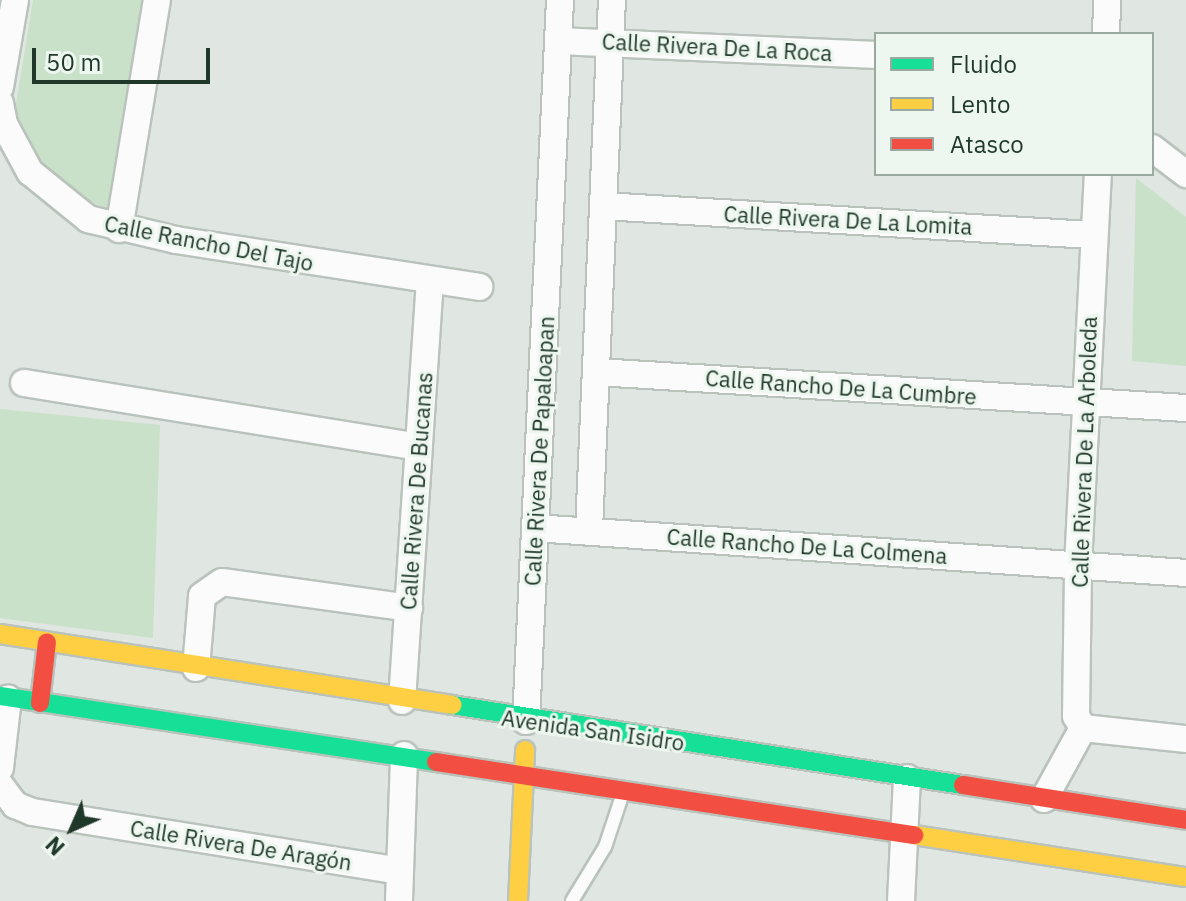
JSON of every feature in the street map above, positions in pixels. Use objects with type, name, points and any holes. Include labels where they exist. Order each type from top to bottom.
[{"type":"street","points":[[0,87],[15,0]]},
{"type":"street","points":[[119,229],[157,0]]},
{"type":"street","name":"Calle Rivera De Papaloapan","points":[[518,901],[560,0]]},
{"type":"street","points":[[589,530],[612,0]]},
{"type":"street","points":[[1106,32],[1107,0]]},
{"type":"street","name":"Calle Rivera De La Roca","points":[[559,41],[874,55]]},
{"type":"street","name":"Calle Rancho Del Tajo","points":[[0,103],[4,124],[30,172],[88,219],[119,229],[479,287]]},
{"type":"street","points":[[1154,150],[1186,174]]},
{"type":"street","name":"Calle Rivera De La Arboleda","points":[[1083,728],[1076,716],[1078,566],[1098,176]]},
{"type":"street","name":"Calle Rivera De La Lomita","points":[[603,206],[1094,235]]},
{"type":"street","name":"Calle Rivera De Bucanas","points":[[402,701],[430,281]]},
{"type":"street","name":"Calle Rancho De La Cumbre","points":[[597,372],[1186,408]]},
{"type":"street","points":[[24,383],[418,447]]},
{"type":"street","name":"Calle Rancho De La Colmena","points":[[535,528],[1186,573]]},
{"type":"street","points":[[196,668],[202,596],[222,582],[409,608]]},
{"type":"street","name":"Avenida San Isidro","points":[[0,634],[526,721],[1186,820]]},
{"type":"street","points":[[40,703],[47,642]]},
{"type":"street","points":[[0,768],[4,697],[404,755],[904,836],[1186,877]]},
{"type":"street","points":[[1044,799],[1083,728],[1186,739]]},
{"type":"street","points":[[399,901],[404,755]]},
{"type":"street","points":[[901,901],[907,778]]},
{"type":"street","name":"Calle Rivera De Aragón","points":[[0,785],[15,805],[32,812],[399,871]]},
{"type":"lane","points":[[572,901],[605,847],[624,790]]},
{"type":"green space","points":[[33,0],[146,0],[110,211],[72,192],[34,155],[14,116]]},
{"type":"green space","points":[[1136,178],[1186,217],[1186,366],[1132,361]]},
{"type":"green space","points":[[0,409],[160,425],[153,638],[0,618]]},
{"type":"traffic: fast","points":[[0,696],[436,762]]},
{"type":"traffic: fast","points":[[452,705],[963,785]]},
{"type":"traffic: slow","points":[[0,634],[452,705]]},
{"type":"traffic: slow","points":[[518,901],[525,750]]},
{"type":"traffic: slow","points":[[914,835],[1186,877]]},
{"type":"traffic: jam","points":[[40,703],[47,642]]},
{"type":"traffic: jam","points":[[436,762],[914,835]]},
{"type":"traffic: jam","points":[[963,785],[1186,820]]}]
